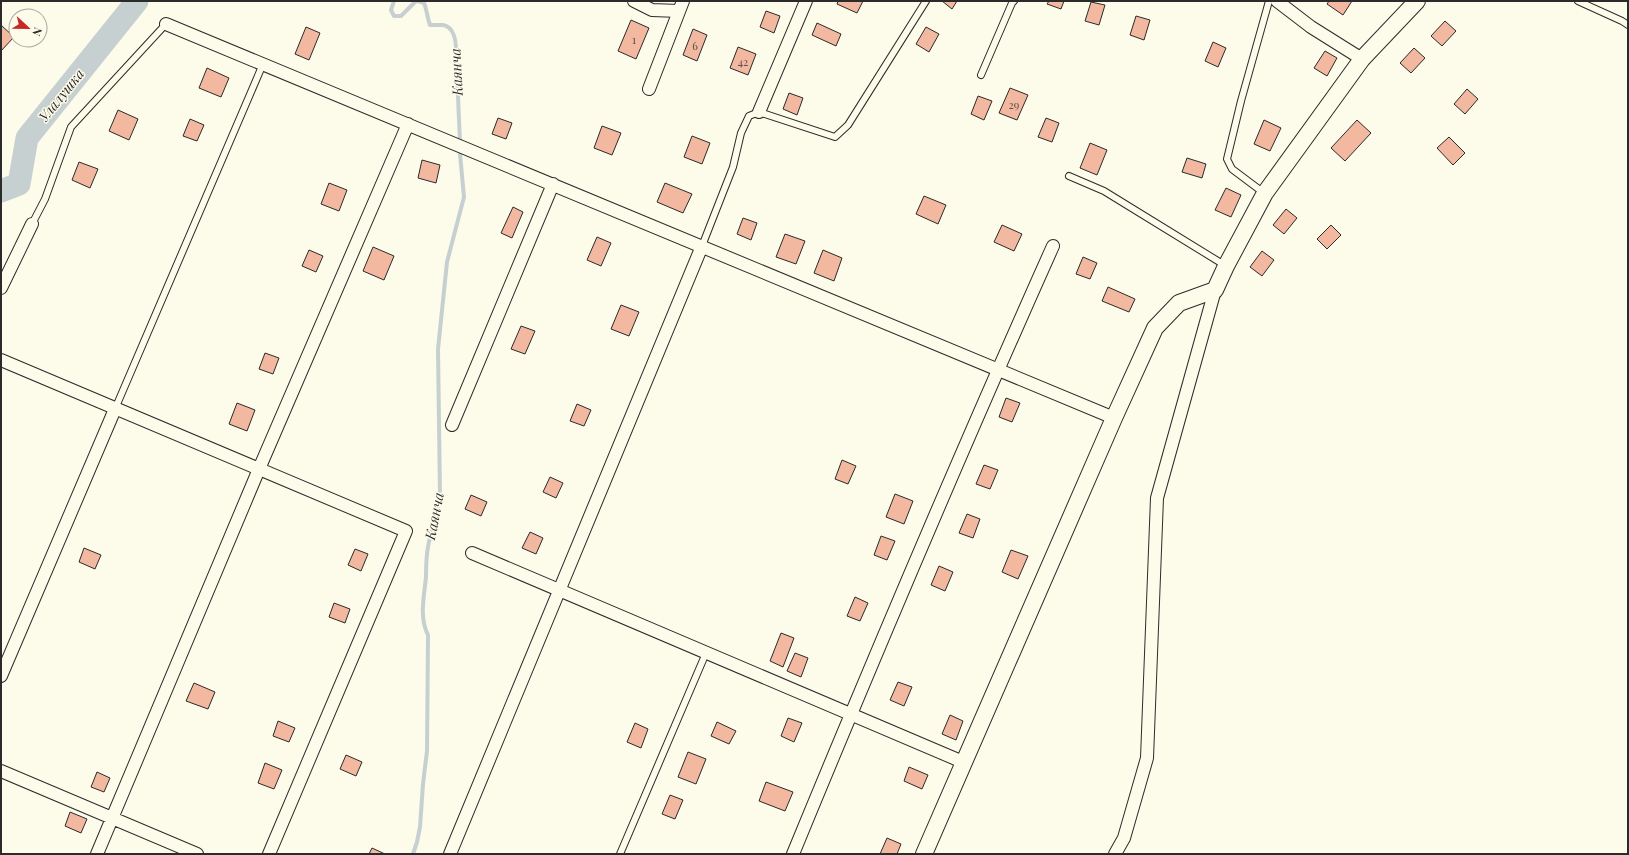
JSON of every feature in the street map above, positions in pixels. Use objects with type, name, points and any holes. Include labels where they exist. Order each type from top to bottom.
[{"type":"street","points":[[634,1],[652,10],[681,6],[649,89]]},
{"type":"street","points":[[759,112],[806,1]]},
{"type":"street","points":[[1277,1],[1311,27],[1362,59]]},
{"type":"street","points":[[1115,854],[1124,838],[1147,758],[1157,498],[1215,290],[1226,266],[1265,194],[1362,59],[1417,1]]},
{"type":"street","points":[[166,24],[1114,418]]},
{"type":"street","points":[[96,854],[259,468],[408,124]]},
{"type":"street","points":[[452,425],[553,184]]},
{"type":"street","points":[[1,288],[32,224]]},
{"type":"street","points":[[450,854],[558,590],[702,246]]},
{"type":"street","points":[[793,854],[850,715],[998,369],[1053,246]]},
{"type":"street","points":[[924,854],[1114,418],[1155,328],[1180,303],[1215,290]]},
{"type":"street","points":[[1,360],[406,531],[269,854]]},
{"type":"street","points":[[1,676],[115,409]]},
{"type":"street","points":[[472,553],[963,762]]},
{"type":"street","points":[[1,771],[197,854]]},
{"type":"lane","points":[[702,246],[733,167],[741,133],[749,116],[759,112],[835,137],[848,125],[926,1]]},
{"type":"lane","points":[[981,75],[1014,1]]},
{"type":"lane","points":[[1265,194],[1232,169],[1227,159],[1240,102],[1269,1]]},
{"type":"lane","points":[[1578,1],[1628,25]]},
{"type":"lane","points":[[32,224],[45,199],[71,127],[166,24]]},
{"type":"lane","points":[[115,409],[263,64]]},
{"type":"lane","points":[[1069,176],[1104,191],[1226,266]]},
{"type":"lane","points":[[620,854],[706,653]]},
{"type":"building","points":[[838,1],[863,1],[857,13],[837,4]]},
{"type":"building","points":[[942,1],[957,1],[952,9]]},
{"type":"building","points":[[1049,1],[1064,1],[1061,9],[1047,4]]},
{"type":"building","points":[[1329,1],[1352,1],[1343,15],[1327,4]]},
{"type":"building","points":[[1091,2],[1105,5],[1099,25],[1085,21]]},
{"type":"building","points":[[766,11],[780,16],[774,33],[760,27]]},
{"type":"building","points":[[1136,16],[1150,20],[1144,40],[1130,35]]},
{"type":"building","points":[[631,20],[649,28],[636,59],[618,51]]},
{"type":"building","points":[[1445,21],[1456,31],[1442,46],[1431,36]]},
{"type":"building","points":[[817,23],[841,34],[836,46],[812,35]]},
{"type":"building","points":[[1,25],[8,31],[8,43],[1,51]]},
{"type":"building","points":[[306,27],[320,33],[309,60],[295,54]]},
{"type":"building","points":[[926,27],[939,34],[929,52],[916,44]]},
{"type":"building","points":[[693,29],[707,35],[697,61],[683,55]]},
{"type":"building","points":[[1213,42],[1226,48],[1218,67],[1205,61]]},
{"type":"building","points":[[738,47],[756,54],[748,75],[730,68]]},
{"type":"building","points":[[1414,48],[1425,58],[1411,73],[1400,63]]},
{"type":"building","points":[[1325,51],[1337,58],[1327,76],[1314,68]]},
{"type":"building","points":[[207,68],[229,78],[221,97],[199,88]]},
{"type":"building","points":[[1010,88],[1028,95],[1017,120],[999,113]]},
{"type":"building","points":[[1467,89],[1478,99],[1465,114],[1454,104]]},
{"type":"building","points":[[789,93],[803,98],[797,115],[783,109]]},
{"type":"building","points":[[978,96],[992,101],[984,120],[971,114]]},
{"type":"building","points":[[118,110],[138,119],[129,140],[109,131]]},
{"type":"building","points":[[498,118],[512,123],[506,139],[492,134]]},
{"type":"building","points":[[1046,118],[1059,123],[1052,142],[1038,137]]},
{"type":"building","points":[[190,119],[204,125],[197,141],[183,136]]},
{"type":"building","points":[[1264,120],[1281,128],[1270,151],[1254,144]]},
{"type":"building","points":[[1357,120],[1371,133],[1345,161],[1331,148]]},
{"type":"building","points":[[602,126],[621,133],[612,155],[594,148]]},
{"type":"building","points":[[692,136],[710,143],[702,164],[684,157]]},
{"type":"building","points":[[1449,137],[1465,153],[1453,165],[1437,148]]},
{"type":"building","points":[[1090,143],[1107,150],[1097,175],[1080,168]]},
{"type":"building","points":[[1187,158],[1206,164],[1202,178],[1182,172]]},
{"type":"building","points":[[422,160],[440,165],[436,183],[418,178]]},
{"type":"building","points":[[79,162],[98,169],[90,188],[72,180]]},
{"type":"building","points":[[329,183],[347,190],[339,211],[321,204]]},
{"type":"building","points":[[665,183],[692,194],[683,213],[657,202]]},
{"type":"building","points":[[1226,188],[1241,195],[1231,217],[1215,210]]},
{"type":"building","points":[[924,196],[946,205],[938,224],[916,214]]},
{"type":"building","points":[[513,207],[523,212],[512,238],[501,233]]},
{"type":"building","points":[[1286,209],[1297,218],[1284,234],[1273,225]]},
{"type":"building","points":[[743,218],[757,223],[751,240],[737,234]]},
{"type":"building","points":[[1002,225],[1022,234],[1014,251],[994,242]]},
{"type":"building","points":[[1331,225],[1341,235],[1327,249],[1317,239]]},
{"type":"building","points":[[785,234],[805,241],[796,264],[776,257]]},
{"type":"building","points":[[597,237],[611,243],[601,266],[587,260]]},
{"type":"building","points":[[373,247],[394,256],[384,280],[363,271]]},
{"type":"building","points":[[309,250],[323,256],[316,272],[302,266]]},
{"type":"building","points":[[823,250],[842,258],[834,281],[814,273]]},
{"type":"building","points":[[1262,251],[1274,260],[1262,276],[1250,267]]},
{"type":"building","points":[[1083,257],[1097,263],[1090,279],[1076,274]]},
{"type":"building","points":[[1108,287],[1135,299],[1129,312],[1102,301]]},
{"type":"building","points":[[621,305],[639,312],[629,336],[611,329]]},
{"type":"building","points":[[521,326],[535,331],[525,354],[511,349]]},
{"type":"building","points":[[265,353],[279,358],[273,374],[259,369]]},
{"type":"building","points":[[1006,398],[1020,403],[1012,422],[999,417]]},
{"type":"building","points":[[237,403],[255,410],[247,431],[229,424]]},
{"type":"building","points":[[577,404],[591,410],[584,426],[570,421]]},
{"type":"building","points":[[842,460],[856,466],[848,484],[835,479]]},
{"type":"building","points":[[984,465],[998,470],[990,489],[976,484]]},
{"type":"building","points":[[550,477],[563,483],[556,498],[543,492]]},
{"type":"building","points":[[895,494],[913,501],[904,524],[886,517]]},
{"type":"building","points":[[471,495],[487,502],[481,516],[465,509]]},
{"type":"building","points":[[967,514],[980,519],[973,538],[959,533]]},
{"type":"building","points":[[530,532],[543,538],[536,554],[522,548]]},
{"type":"building","points":[[881,536],[895,541],[887,560],[874,555]]},
{"type":"building","points":[[84,548],[101,555],[95,569],[79,562]]},
{"type":"building","points":[[355,549],[368,554],[361,571],[348,565]]},
{"type":"building","points":[[1011,550],[1028,556],[1018,579],[1002,572]]},
{"type":"building","points":[[939,566],[953,572],[945,591],[931,585]]},
{"type":"building","points":[[855,597],[868,603],[860,621],[847,616]]},
{"type":"building","points":[[334,603],[350,609],[345,623],[329,617]]},
{"type":"building","points":[[781,633],[794,638],[783,667],[770,661]]},
{"type":"building","points":[[795,653],[808,658],[801,677],[787,671]]},
{"type":"building","points":[[898,682],[912,687],[904,706],[890,700]]},
{"type":"building","points":[[194,683],[215,692],[208,709],[186,701]]},
{"type":"building","points":[[950,715],[963,721],[956,740],[942,734]]},
{"type":"building","points":[[788,718],[802,723],[794,742],[781,736]]},
{"type":"building","points":[[278,721],[295,728],[289,742],[273,736]]},
{"type":"building","points":[[717,722],[736,731],[729,744],[711,736]]},
{"type":"building","points":[[635,723],[648,729],[641,748],[627,742]]},
{"type":"building","points":[[688,752],[706,759],[696,784],[678,777]]},
{"type":"building","points":[[346,755],[362,762],[356,776],[340,769]]},
{"type":"building","points":[[265,763],[282,770],[274,789],[258,783]]},
{"type":"building","points":[[909,767],[928,775],[922,789],[904,781]]},
{"type":"building","points":[[97,772],[110,778],[104,792],[91,787]]},
{"type":"building","points":[[766,782],[793,792],[785,811],[759,801]]},
{"type":"building","points":[[670,795],[683,800],[675,819],[662,814]]},
{"type":"building","points":[[70,812],[87,819],[81,833],[65,826]]},
{"type":"building","points":[[887,838],[901,844],[897,854],[880,854]]},
{"type":"building","points":[[372,848],[385,854],[369,854]]},
{"type":"waterway","name":"Улалушка","points":[[1,191],[19,184],[27,138],[137,1]]},
{"type":"waterway","name":"Каянча","points":[[394,1],[391,10],[394,16],[401,16],[416,1]]},
{"type":"waterway","name":"Каянча","points":[[417,1],[424,3],[430,25],[447,26],[452,31],[455,39],[460,143]]},
{"type":"waterway","name":"Каянча","points":[[413,854],[420,827],[427,751],[428,635],[425,628],[423,614],[423,599],[427,551],[440,496],[438,349],[447,262],[464,197],[460,154]]}]
